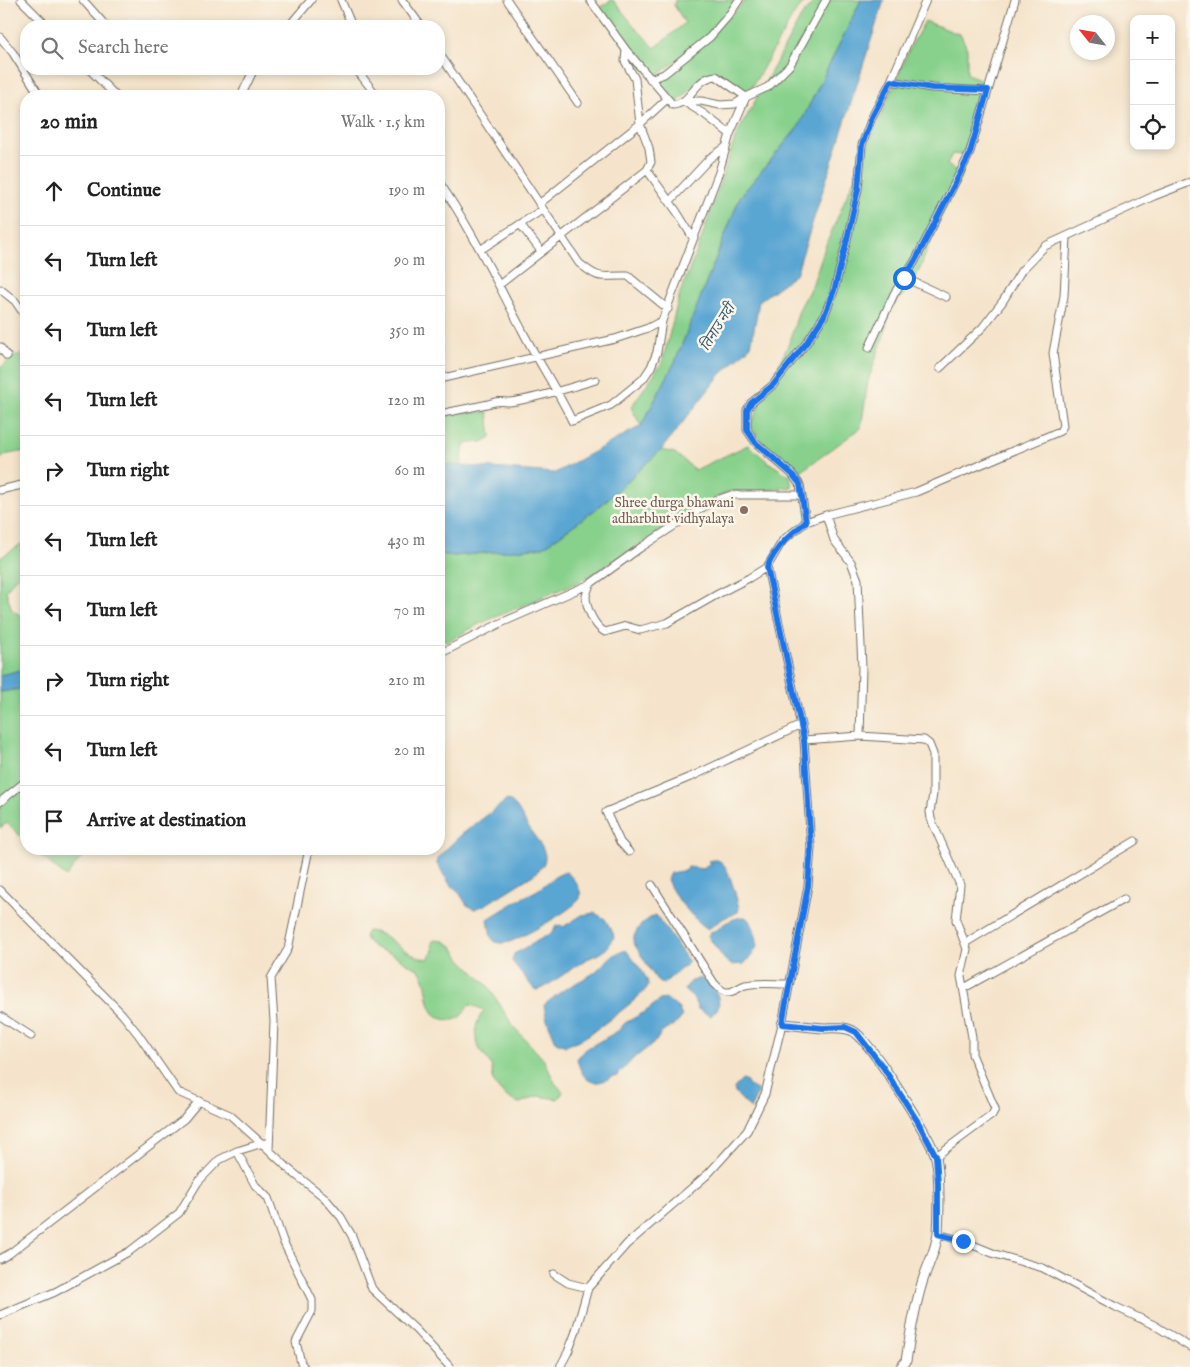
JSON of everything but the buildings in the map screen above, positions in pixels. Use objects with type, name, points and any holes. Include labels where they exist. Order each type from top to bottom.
[{"type":"street","points":[[21,0],[41,20]]},
{"type":"street","points":[[83,0],[101,20]]},
{"type":"street","points":[[294,20],[311,0]]},
{"type":"street","points":[[341,0],[349,20]]},
{"type":"street","points":[[402,0],[417,20]]},
{"type":"street","points":[[507,0],[578,103]]},
{"type":"street","points":[[590,0],[626,50],[673,105],[683,102],[701,102],[720,106],[736,104],[768,87],[790,65],[826,0]]},
{"type":"street","points":[[650,79],[664,74],[710,37],[739,0]]},
{"type":"street","points":[[806,522],[800,484],[792,474],[756,443],[747,430],[747,410],[751,403],[773,385],[807,342],[824,316],[834,291],[846,244],[858,189],[862,145],[872,117],[891,81],[926,0]]},
{"type":"street","points":[[870,348],[894,294],[915,261],[969,156],[1015,0]]},
{"type":"street","points":[[0,37],[20,63]]},
{"type":"street","points":[[499,285],[647,170],[651,162],[649,148],[640,124],[635,79],[625,61],[626,50]]},
{"type":"street","points":[[445,62],[579,263],[594,275],[604,277],[628,276],[668,309]]},
{"type":"street","points":[[27,75],[36,90]]},
{"type":"street","points":[[95,75],[110,90]]},
{"type":"street","points":[[244,90],[251,75]]},
{"type":"street","points":[[360,75],[372,90]]},
{"type":"street","points":[[683,102],[702,80],[709,76],[716,76],[746,97]]},
{"type":"street","points":[[891,81],[932,88],[988,90]]},
{"type":"street","points":[[445,190],[480,250],[536,358],[558,391],[572,421],[611,405],[642,379],[651,367],[658,352],[662,321],[719,172],[730,134],[746,97]]},
{"type":"street","points":[[480,250],[520,224],[640,124],[667,99]]},
{"type":"street","points":[[683,102],[704,114],[730,134]]},
{"type":"street","points":[[670,201],[710,158],[726,147]]},
{"type":"street","points":[[647,170],[670,201],[693,238]]},
{"type":"street","points":[[940,368],[983,327],[1003,301],[1021,271],[1045,246],[1154,196],[1190,182]]},
{"type":"street","points":[[520,224],[541,251]]},
{"type":"street","points":[[590,584],[586,596],[589,611],[599,629],[605,632],[626,626],[640,630],[666,623],[767,567],[783,540],[806,522],[916,492],[1062,429],[1053,353],[1064,296],[1067,237]]},
{"type":"street","points":[[904,278],[946,297]]},
{"type":"street","points":[[0,289],[15,301],[20,308]]},
{"type":"street","points":[[445,379],[536,358],[603,340],[615,339],[662,321]]},
{"type":"street","points":[[0,347],[7,356]]},
{"type":"street","points":[[445,413],[480,405],[489,405],[494,402],[510,402],[596,380]]},
{"type":"street","points":[[0,490],[20,485]]},
{"type":"street","points":[[445,651],[501,623],[590,584],[640,548],[711,502],[731,495],[801,495]]},
{"type":"street","points":[[826,515],[834,540],[851,562],[858,580],[862,668],[860,736]]},
{"type":"street","points":[[560,1367],[572,1343],[588,1288],[627,1244],[708,1174],[747,1131],[764,1094],[782,1024],[808,886],[811,847],[804,740],[767,567]]},
{"type":"street","points":[[629,852],[620,842],[606,812],[695,775],[801,725]]},
{"type":"street","points":[[804,740],[860,736],[924,740],[929,744],[933,761],[933,794],[930,812],[959,880],[956,920],[965,943],[967,955],[962,976],[972,1037],[972,1054],[995,1109],[995,1112],[936,1156]]},
{"type":"street","points":[[0,802],[20,786]]},
{"type":"street","points":[[965,943],[1135,841]]},
{"type":"street","points":[[269,1150],[274,1021],[271,978],[288,949],[308,855]]},
{"type":"street","points":[[652,885],[714,982],[722,991],[732,991],[752,984],[789,984]]},
{"type":"street","points":[[0,890],[122,1014],[178,1092],[230,1115],[263,1143],[291,1171],[324,1197],[341,1217],[352,1236],[372,1290],[416,1330],[450,1367]]},
{"type":"street","points":[[964,988],[1124,900]]},
{"type":"street","points":[[0,1016],[31,1036]]},
{"type":"street","points":[[782,1024],[823,1028],[845,1027],[856,1032],[904,1098],[936,1156],[938,1234],[934,1252],[915,1307],[906,1362],[901,1367]]},
{"type":"street","points":[[0,1259],[184,1119],[199,1102]]},
{"type":"street","points":[[0,1315],[55,1292],[130,1251],[179,1213],[198,1182],[220,1160],[237,1151],[263,1143]]},
{"type":"street","points":[[237,1151],[255,1185],[268,1198],[283,1241],[312,1300],[312,1311],[296,1342],[301,1363],[304,1367]]},
{"type":"street","points":[[938,1234],[1043,1268],[1189,1343]]},
{"type":"street","points":[[554,1274],[568,1283],[588,1288]]},
{"type":"green space","points":[[611,0],[655,48],[685,23],[674,5],[675,0],[737,0],[719,23],[705,36],[668,68],[651,77],[637,61],[599,8]]},
{"type":"green space","points":[[745,0],[807,0],[794,14],[748,94],[717,73],[705,75],[676,104],[658,82],[734,13]]},
{"type":"green space","points":[[815,0],[861,0],[799,126],[740,197],[675,362],[641,426],[631,407],[662,363],[680,293],[699,246],[736,136],[801,17]]},
{"type":"green space","points":[[925,21],[961,35],[967,49],[967,74],[985,81],[963,155],[952,154],[947,165],[962,174],[934,231],[920,269],[904,294],[890,309],[885,332],[868,381],[861,428],[797,472],[770,452],[750,426],[790,341],[799,310],[813,283],[825,247],[910,48]]},
{"type":"green space","points":[[20,354],[20,452],[8,454],[0,459],[0,368],[13,357]]},
{"type":"green space","points":[[488,412],[491,437],[482,442],[464,444],[461,466],[445,465],[445,417],[463,413]]},
{"type":"green space","points":[[748,445],[768,462],[790,476],[792,487],[753,492],[727,492],[581,581],[479,624],[447,642],[445,641],[445,555],[455,556],[543,547],[599,507],[661,450],[675,453],[695,470]]},
{"type":"green space","points":[[20,545],[20,579],[17,575],[6,591],[12,610],[20,615],[20,670],[0,675],[0,558]]},
{"type":"green space","points":[[20,689],[20,836],[7,823],[0,828],[0,692]]},
{"type":"green space","points":[[40,855],[83,855],[66,877]]},
{"type":"green space","points":[[367,931],[383,935],[411,954],[428,959],[433,951],[432,942],[435,940],[444,941],[452,946],[461,959],[488,986],[513,1026],[544,1060],[555,1083],[563,1092],[558,1099],[537,1096],[520,1103],[504,1095],[493,1080],[491,1065],[478,1047],[477,1025],[484,1011],[471,1005],[468,1006],[461,1016],[454,1020],[443,1019],[437,1016],[430,1006],[424,978],[418,969],[370,944],[365,937]]},
{"type":"water","name":"तिनाउ नदी","points":[[861,0],[884,0],[796,274],[759,301],[751,346],[720,375],[661,450],[599,507],[543,547],[455,556],[445,555],[445,464],[555,473],[641,426],[675,362],[740,197],[799,126]]},
{"type":"water","points":[[20,670],[20,689],[0,692],[0,675]]},
{"type":"water","points":[[507,800],[517,808],[544,850],[544,862],[533,875],[485,905],[475,909],[467,905],[458,891],[449,883],[437,864],[437,858],[440,855],[445,855],[445,850],[461,835]]},
{"type":"water","points":[[708,861],[721,862],[727,870],[739,909],[738,912],[724,918],[708,929],[684,907],[667,879],[670,873],[687,870],[688,867],[704,869],[708,864],[711,866],[712,864]]},
{"type":"water","points":[[566,872],[574,880],[580,891],[581,895],[577,902],[550,921],[512,941],[495,942],[491,937],[488,919],[536,891],[556,876]]},
{"type":"water","points":[[595,913],[605,919],[613,933],[614,937],[607,948],[603,952],[585,960],[545,987],[537,990],[534,989],[512,961],[514,954],[553,932],[556,926],[561,925],[563,927],[582,915]]},
{"type":"water","points":[[656,915],[689,962],[664,983],[656,979],[633,942],[635,933]]},
{"type":"water","points":[[745,917],[748,919],[757,938],[757,947],[744,964],[731,965],[724,959],[708,936],[710,932],[717,930],[726,923]]},
{"type":"water","points":[[626,950],[646,977],[648,985],[646,989],[587,1036],[566,1046],[556,1042],[547,1020],[544,1005],[562,991],[594,973],[613,955]]},
{"type":"water","points":[[700,978],[715,990],[719,1001],[715,1012],[710,1016],[698,1009],[693,998],[684,990],[690,982]]},
{"type":"water","points":[[667,999],[679,1009],[682,1017],[678,1022],[661,1033],[656,1041],[632,1060],[617,1076],[600,1082],[594,1082],[583,1075],[577,1059],[584,1050],[618,1031],[625,1023],[645,1012],[660,1000]]},
{"type":"water","points":[[742,1080],[759,1091],[750,1109],[735,1093],[734,1088]]},
{"type":"place","name":"Shree durga bhawani adharbhut vidhyalaya","points":[[744,510]]},
{"type":"route","points":[[904,278],[915,261],[969,156],[988,90],[932,88],[891,81],[872,117],[862,145],[858,189],[846,244],[834,291],[824,316],[807,342],[773,385],[751,403],[747,410],[747,430],[756,443],[792,474],[800,484],[806,522],[783,540],[767,567],[804,740],[811,847],[808,886],[782,1024],[823,1028],[845,1027],[856,1032],[904,1098],[936,1156],[938,1234],[963,1241]]}]
